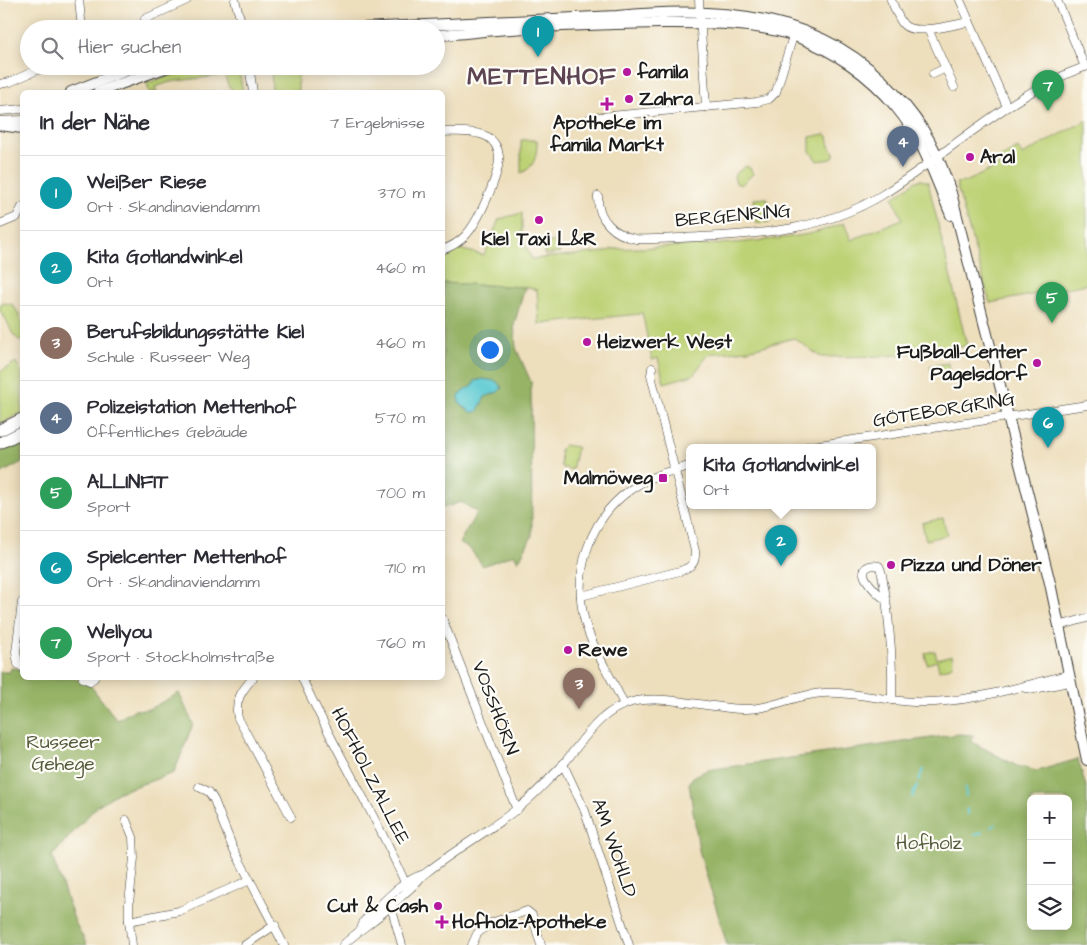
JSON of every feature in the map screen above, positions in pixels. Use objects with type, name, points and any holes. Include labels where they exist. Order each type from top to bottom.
[{"type":"highway","points":[[0,430],[20,420]]},
{"type":"highway","points":[[0,443],[20,433]]},
{"type":"main road","points":[[445,24],[617,16],[657,12],[767,29],[793,36],[838,57],[874,84],[901,114],[934,159]]},
{"type":"main road","points":[[445,33],[737,15],[768,20],[801,29],[834,44],[866,66],[892,90],[924,130],[934,159],[951,193],[1032,507],[1087,760]]},
{"type":"main road","points":[[77,90],[115,75]]},
{"type":"main road","points":[[104,90],[145,75]]},
{"type":"main road","points":[[0,123],[20,128]]},
{"type":"street","points":[[79,0],[81,20]]},
{"type":"street","points":[[145,19],[186,0]]},
{"type":"street","points":[[235,0],[241,20]]},
{"type":"street","points":[[699,0],[706,107]]},
{"type":"street","points":[[891,0],[903,24],[908,28],[928,29],[969,22]]},
{"type":"street","points":[[960,0],[1007,107]]},
{"type":"street","points":[[1057,0],[1086,66]]},
{"type":"street","points":[[928,29],[954,87]]},
{"type":"street","points":[[590,118],[769,99],[778,89],[793,36]]},
{"type":"street","name":"BERGENRING","points":[[598,196],[599,207],[605,221],[615,231],[629,237],[643,239],[763,233],[795,228],[839,217],[884,194],[1028,93],[1086,66]]},
{"type":"street","points":[[933,74],[946,68]]},
{"type":"street","points":[[0,84],[26,75]]},
{"type":"street","points":[[251,75],[254,90]]},
{"type":"street","points":[[0,110],[20,109]]},
{"type":"street","points":[[0,123],[20,120]]},
{"type":"street","points":[[445,132],[473,132],[487,136],[497,148],[499,163],[495,178],[474,224],[460,240],[445,248]]},
{"type":"street","points":[[0,224],[17,217],[20,211]]},
{"type":"street","points":[[581,596],[680,571],[694,564],[696,558],[651,375],[652,368]]},
{"type":"street","name":"GÖTEBORGRING","points":[[826,444],[1087,405]]},
{"type":"street","points":[[624,705],[590,635],[584,616],[581,596],[582,562],[589,543],[613,504],[629,490],[649,478],[686,467]]},
{"type":"street","points":[[886,599],[889,623],[892,700]]},
{"type":"street","points":[[1059,626],[1087,618]]},
{"type":"street","points":[[20,619],[16,652],[20,666]]},
{"type":"street","name":"VOSSHÖRN","points":[[445,626],[517,810]]},
{"type":"street","points":[[343,945],[407,887],[517,810],[563,764],[602,718],[615,708],[639,701],[659,700],[701,706],[750,709],[803,695],[824,693],[841,693],[914,702],[964,698],[1023,688],[1033,683],[1069,678]]},
{"type":"street","points":[[251,680],[239,696],[236,711],[238,718],[291,816]]},
{"type":"street","name":"HOFHOLZALLEE","points":[[303,680],[320,717],[378,824],[407,887]]},
{"type":"street","name":"AM WOHLD","points":[[563,764],[585,811],[629,945]]},
{"type":"street","points":[[199,788],[206,790],[212,795],[230,841],[284,945]]},
{"type":"street","points":[[126,820],[133,837],[134,858],[129,921],[132,945]]},
{"type":"street","points":[[129,921],[179,911],[250,880]]},
{"type":"street","points":[[390,903],[402,945]]},
{"type":"street","points":[[472,945],[477,934],[488,924],[527,911],[532,915],[541,945]]},
{"type":"street","points":[[245,945],[275,926]]},
{"type":"green space","points":[[172,75],[223,75],[170,82],[155,87],[156,90],[149,90],[147,83]]},
{"type":"green space","points":[[223,75],[240,75],[243,90],[232,90]]},
{"type":"green space","points":[[271,75],[298,75],[298,90],[272,90]]},
{"type":"green space","points":[[1087,120],[1087,284],[990,303],[956,183],[966,182],[1002,164],[999,158],[1018,148],[1022,155]]},
{"type":"green space","points":[[825,134],[828,136],[830,148],[834,152],[834,156],[832,159],[817,161],[810,151],[810,137]]},
{"type":"green space","points":[[521,140],[537,140],[535,159],[530,167],[521,173]]},
{"type":"green space","points":[[746,166],[750,168],[753,174],[741,185],[736,183],[735,174]]},
{"type":"green space","points":[[916,181],[928,182],[967,346],[887,356],[821,357],[794,338],[748,350],[709,354],[693,375],[664,383],[658,358],[652,360],[642,312],[640,314],[539,324],[537,290],[525,287],[445,283],[445,257],[459,249],[484,255],[499,219],[522,213],[522,237],[532,259],[604,252],[613,249],[713,245],[784,238],[832,228],[844,223],[851,240],[902,219],[893,198]]},
{"type":"green space","points":[[767,198],[770,222],[757,223],[754,199]]},
{"type":"green space","points":[[558,241],[560,253],[545,255],[543,243]]},
{"type":"green space","points":[[445,283],[525,287],[514,325],[516,348],[531,382],[532,536],[518,562],[514,554],[483,566],[470,549],[459,543],[477,512],[461,502],[445,507]]},
{"type":"green space","points":[[5,303],[13,305],[18,313],[20,318],[20,340],[14,336],[0,312],[0,305]]},
{"type":"green space","points":[[16,362],[20,369],[20,413],[0,424],[0,372]]},
{"type":"green space","points":[[948,363],[949,372],[932,375],[930,366]]},
{"type":"green space","points":[[20,441],[20,463],[0,474],[0,451]]},
{"type":"green space","points":[[564,445],[577,447],[572,470],[561,467],[560,450]]},
{"type":"green space","points":[[943,518],[947,535],[926,540],[922,523]]},
{"type":"green space","points":[[935,651],[937,659],[952,655],[951,667],[939,670],[937,661],[927,664],[925,653]]},
{"type":"green space","name":"Russeer Gehege","points":[[11,668],[20,669],[20,680],[79,680],[90,685],[117,720],[134,710],[149,709],[179,693],[193,724],[174,773],[119,792],[97,806],[52,856],[75,922],[87,945],[0,945],[0,672],[10,672]]},
{"type":"green space","name":"Hofholz","points":[[959,734],[973,735],[972,742],[1017,766],[1037,771],[1078,759],[1087,790],[1087,945],[727,945],[699,850],[689,784],[693,777],[707,770]]},
{"type":"water","points":[[483,379],[496,381],[502,388],[498,392],[485,397],[477,412],[471,412],[459,403],[459,396],[465,389],[472,387],[475,381]]},
{"type":"waterway","points":[[919,780],[923,770]]},
{"type":"waterway","points":[[912,797],[917,786]]},
{"type":"waterway","points":[[965,787],[966,796]]},
{"type":"waterway","points":[[967,809],[967,815]]},
{"type":"waterway","points":[[991,827],[996,824]]},
{"type":"waterway","points":[[975,835],[982,832]]},
{"type":"place","name":"Weißer Riese","points":[[538,57]]},
{"type":"place","name":"famila","points":[[627,72]]},
{"type":"place","name":"Zahra","points":[[629,99]]},
{"type":"place","name":"Apotheke im famila Markt","points":[[607,104]]},
{"type":"place","name":"Wellyou","points":[[1048,111]]},
{"type":"place","name":"Aral","points":[[970,157]]},
{"type":"place","name":"Polizeistation Mettenhof","points":[[903,167]]},
{"type":"place","name":"Kiel Taxi L&R","points":[[539,220]]},
{"type":"place","name":"ALLINFIT","points":[[1052,323]]},
{"type":"place","name":"Heizwerk West","points":[[587,342]]},
{"type":"place","name":"Fußball-Center Pagelsdorf","points":[[1037,363]]},
{"type":"place","name":"Spielcenter Mettenhof","points":[[1048,448]]},
{"type":"place","name":"Malmöweg","points":[[663,478]]},
{"type":"place","name":"Pizza und Döner","points":[[891,565]]},
{"type":"place","name":"Kita Gotlandwinkel","points":[[781,566]]},
{"type":"place","name":"Rewe","points":[[568,650]]},
{"type":"place","name":"Berufsbildungsstätte Kiel","points":[[579,709]]},
{"type":"place","name":"Cut & Cash","points":[[438,906]]},
{"type":"place","name":"Hofholz-Apotheke","points":[[442,922]]},
{"type":"district","name":"METTENHOF","points":[[542,77]]}]
